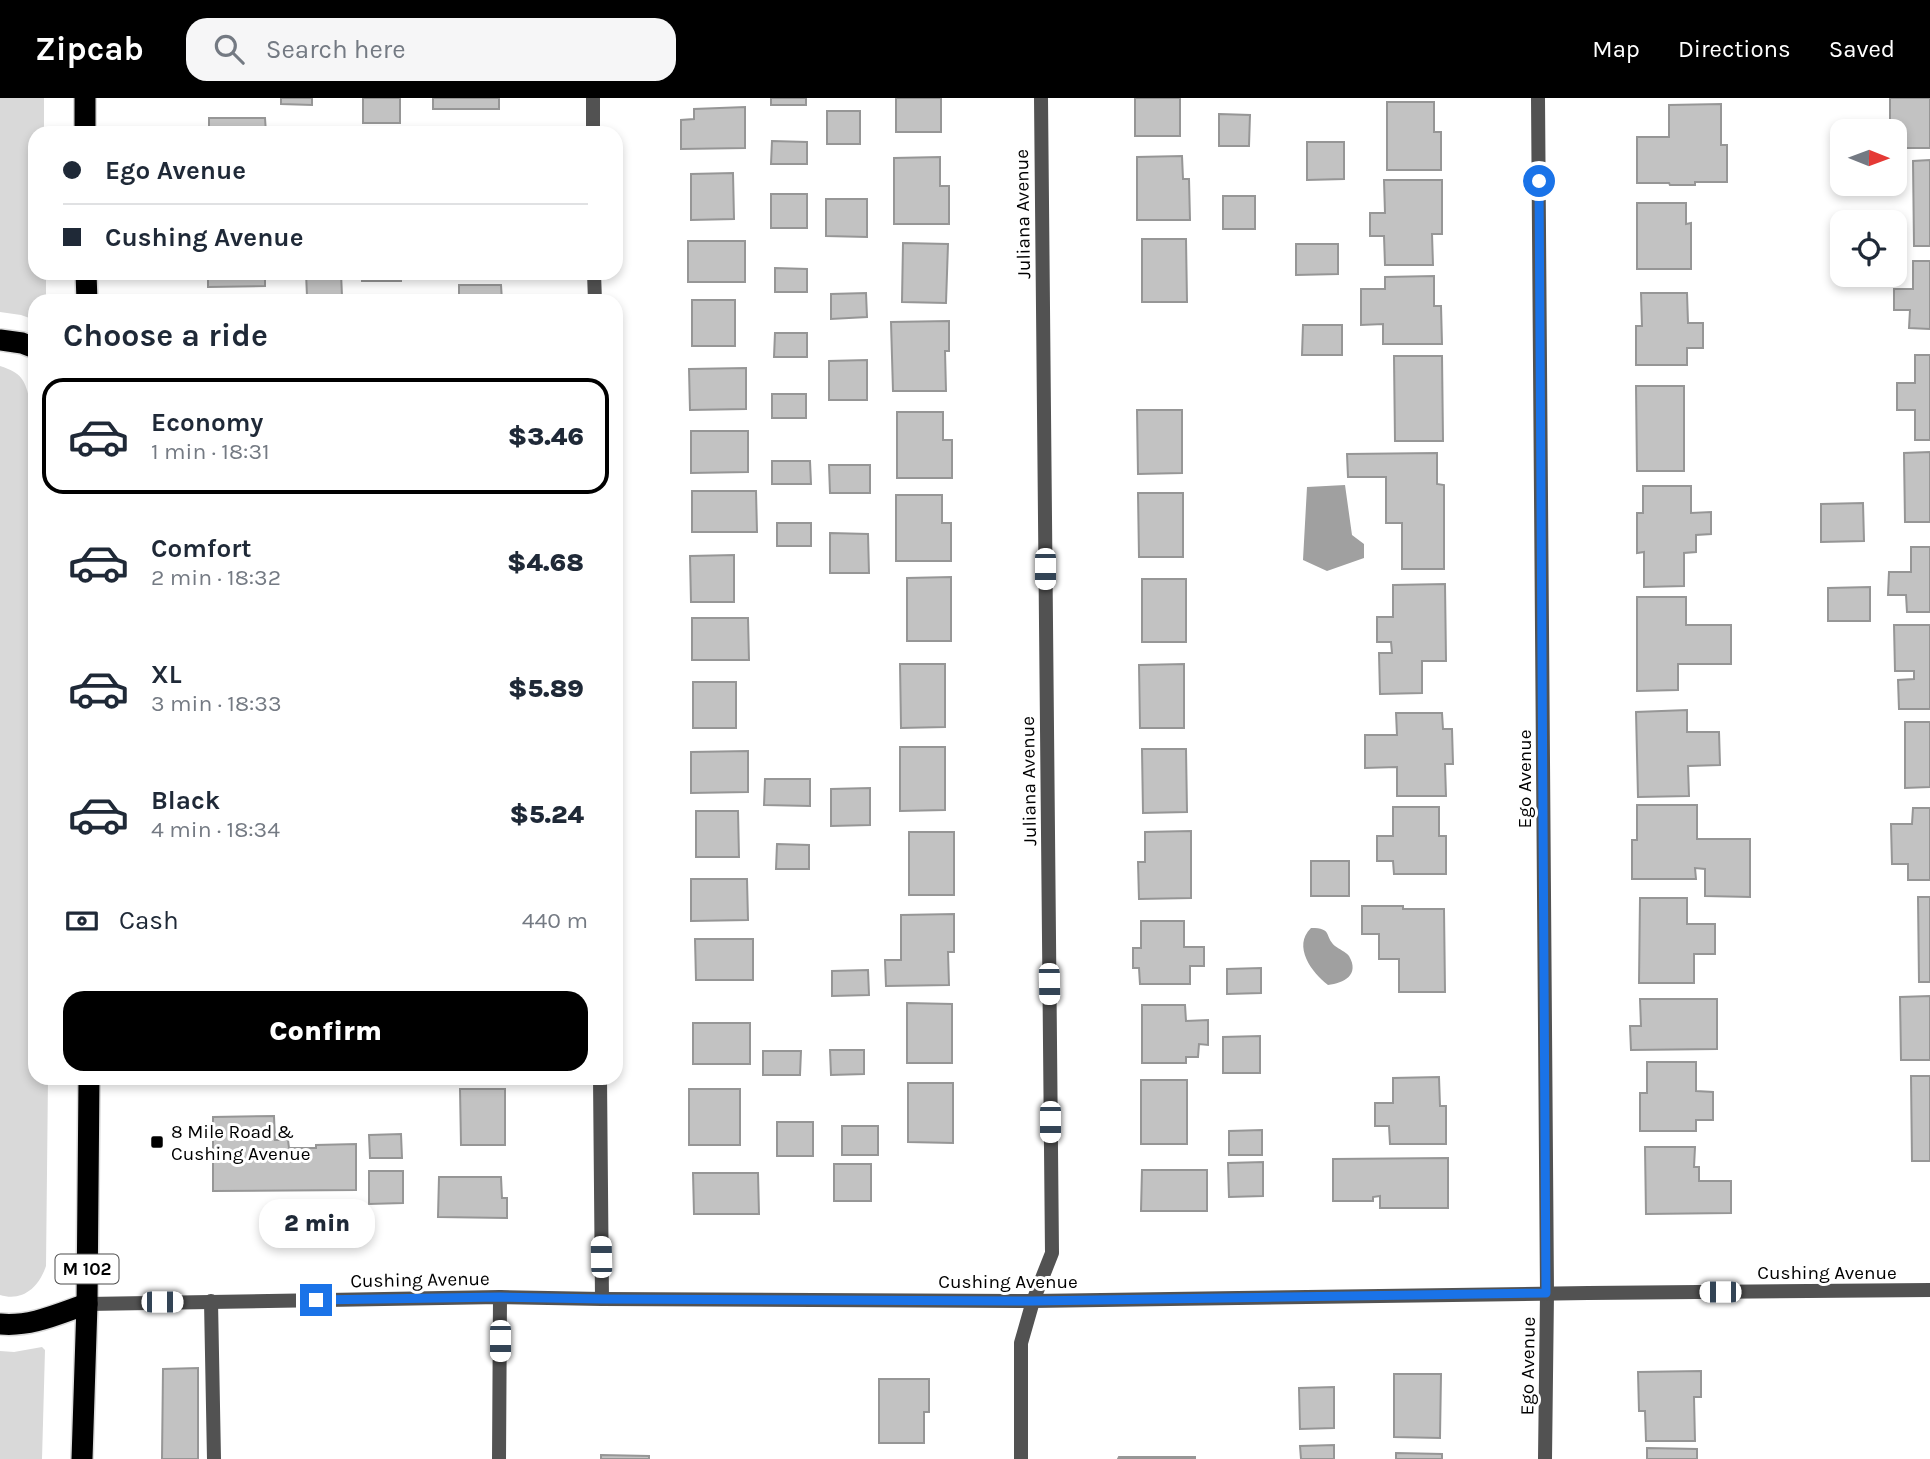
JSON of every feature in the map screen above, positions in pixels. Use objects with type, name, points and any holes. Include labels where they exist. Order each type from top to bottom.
[{"type":"highway","points":[[85,98],[85,126]]},
{"type":"highway","points":[[0,340],[28,345]]},
{"type":"highway","name":"M 102","points":[[82,1459],[87,1304],[89,1085]]},
{"type":"highway","points":[[0,1324],[29,1323],[87,1304]]},
{"type":"street","points":[[593,98],[593,126]]},
{"type":"street","name":"Juliana Avenue","points":[[1021,1459],[1021,1343],[1033,1301],[1052,1253],[1041,98]]},
{"type":"street","name":"Ego Avenue","points":[[1538,98],[1545,1459]]},
{"type":"street","points":[[600,1085],[602,1299]]},
{"type":"street","name":"Cushing Avenue","points":[[87,1304],[500,1297],[1033,1301],[1930,1290]]},
{"type":"street","points":[[499,1459],[500,1297]]},
{"type":"street","points":[[211,1301],[214,1459]]},
{"type":"shaded area","points":[[0,98],[44,98],[44,126],[28,126],[28,280],[46,280],[46,294],[28,294],[28,318],[0,312]]},
{"type":"shaded area","points":[[0,366],[13,371],[21,378],[28,394],[28,1085],[48,1085],[46,1266],[29,1291],[16,1296],[0,1295]]},
{"type":"shaded area","points":[[1345,485],[1352,535],[1364,544],[1364,558],[1327,571],[1303,560],[1307,487]]},
{"type":"shaded area","points":[[1311,928],[1325,931],[1335,946],[1349,956],[1353,968],[1345,980],[1328,985],[1306,959],[1303,943]]},
{"type":"shaded area","points":[[42,1347],[45,1350],[42,1459],[0,1459],[0,1351],[14,1352]]},
{"type":"building","points":[[281,98],[312,98],[312,105],[281,104]]},
{"type":"building","points":[[363,98],[400,98],[400,123],[363,123]]},
{"type":"building","points":[[433,98],[499,98],[499,109],[433,109]]},
{"type":"building","points":[[771,98],[806,98],[806,105],[771,105]]},
{"type":"building","points":[[896,98],[941,98],[941,132],[896,132]]},
{"type":"building","points":[[1135,98],[1180,98],[1180,136],[1135,136]]},
{"type":"building","points":[[1890,98],[1930,98],[1930,148],[1908,148],[1908,119],[1890,119]]},
{"type":"building","points":[[1387,102],[1434,102],[1434,132],[1441,132],[1441,170],[1387,170]]},
{"type":"building","points":[[1721,104],[1721,145],[1727,145],[1727,182],[1695,182],[1695,185],[1637,183],[1637,137],[1669,137],[1669,105]]},
{"type":"building","points":[[745,107],[745,148],[681,149],[681,120],[694,119],[694,109]]},
{"type":"building","points":[[827,111],[860,111],[860,144],[827,144]]},
{"type":"building","points":[[1219,114],[1250,115],[1249,146],[1219,146]]},
{"type":"building","points":[[209,118],[265,118],[266,126],[209,126]]},
{"type":"building","points":[[772,141],[807,142],[807,164],[771,164]]},
{"type":"building","points":[[1307,142],[1344,142],[1344,179],[1307,180]]},
{"type":"building","points":[[1182,156],[1183,179],[1189,179],[1190,220],[1137,220],[1137,157]]},
{"type":"building","points":[[940,157],[940,186],[949,186],[949,224],[894,224],[894,158]]},
{"type":"building","points":[[1930,160],[1930,246],[1914,246],[1913,161]]},
{"type":"building","points":[[733,173],[734,219],[691,220],[691,174]]},
{"type":"building","points":[[1384,180],[1442,180],[1442,234],[1432,234],[1433,265],[1385,265],[1384,236],[1370,236],[1370,213],[1385,213]]},
{"type":"building","points":[[771,194],[807,194],[807,228],[771,228]]},
{"type":"building","points":[[1223,196],[1255,196],[1255,229],[1223,229]]},
{"type":"building","points":[[826,199],[867,199],[867,237],[826,236]]},
{"type":"building","points":[[1637,203],[1686,203],[1686,224],[1691,223],[1691,269],[1637,269]]},
{"type":"building","points":[[1142,239],[1186,239],[1187,302],[1142,302]]},
{"type":"building","points":[[688,241],[745,241],[745,282],[688,282]]},
{"type":"building","points":[[903,243],[948,244],[946,303],[902,302]]},
{"type":"building","points":[[1296,244],[1338,244],[1338,274],[1296,275]]},
{"type":"building","points":[[1913,261],[1930,261],[1930,329],[1909,328],[1910,310],[1894,310],[1894,289],[1913,289]]},
{"type":"building","points":[[775,268],[807,269],[807,292],[775,292]]},
{"type":"building","points":[[1434,276],[1434,306],[1441,306],[1442,344],[1383,344],[1383,324],[1361,325],[1361,289],[1385,289],[1385,277]]},
{"type":"building","points":[[208,280],[265,280],[265,286],[208,287]]},
{"type":"building","points":[[306,280],[341,280],[342,294],[307,294]]},
{"type":"building","points":[[362,280],[401,280],[401,281]]},
{"type":"building","points":[[459,285],[501,285],[502,294],[459,294]]},
{"type":"building","points":[[866,293],[867,317],[831,319],[831,294]]},
{"type":"building","points":[[1641,293],[1687,293],[1688,323],[1703,323],[1703,348],[1687,348],[1687,365],[1636,365],[1636,326],[1642,326]]},
{"type":"building","points":[[692,300],[735,300],[735,346],[692,346]]},
{"type":"building","points":[[949,321],[949,351],[945,351],[946,391],[893,391],[891,322]]},
{"type":"building","points":[[1303,325],[1342,325],[1342,355],[1302,355]]},
{"type":"building","points":[[775,333],[807,333],[807,357],[774,357]]},
{"type":"building","points":[[1915,355],[1930,355],[1930,440],[1915,440],[1915,410],[1897,410],[1897,383],[1915,383]]},
{"type":"building","points":[[1394,356],[1442,356],[1443,441],[1395,441]]},
{"type":"building","points":[[867,360],[867,400],[829,400],[829,361]]},
{"type":"building","points":[[746,368],[746,409],[690,410],[689,369]]},
{"type":"building","points":[[1636,386],[1684,386],[1684,471],[1637,471]]},
{"type":"building","points":[[772,394],[806,394],[806,418],[772,418]]},
{"type":"building","points":[[1137,410],[1182,410],[1182,473],[1138,474]]},
{"type":"building","points":[[897,412],[943,412],[943,440],[952,440],[952,478],[897,478]]},
{"type":"building","points":[[691,431],[748,431],[748,472],[691,473]]},
{"type":"building","points":[[1930,452],[1930,522],[1905,522],[1904,453]]},
{"type":"building","points":[[1437,453],[1437,484],[1444,485],[1444,569],[1402,569],[1402,523],[1386,523],[1386,477],[1348,477],[1347,454]]},
{"type":"building","points":[[772,461],[810,461],[811,484],[772,484]]},
{"type":"building","points":[[829,465],[870,465],[870,493],[830,493]]},
{"type":"building","points":[[1643,486],[1691,486],[1691,513],[1711,512],[1711,534],[1696,535],[1696,552],[1684,553],[1684,586],[1644,587],[1644,552],[1637,553],[1637,513],[1643,513]]},
{"type":"building","points":[[692,491],[756,491],[757,532],[692,532]]},
{"type":"building","points":[[1138,493],[1183,493],[1183,557],[1139,557]]},
{"type":"building","points":[[896,495],[942,495],[942,523],[951,523],[951,561],[896,561]]},
{"type":"building","points":[[1863,503],[1864,541],[1821,542],[1821,504]]},
{"type":"building","points":[[777,523],[811,523],[811,546],[777,546]]},
{"type":"building","points":[[830,533],[868,534],[869,573],[830,573]]},
{"type":"building","points":[[1911,547],[1930,547],[1930,612],[1907,612],[1906,595],[1888,595],[1889,572],[1911,572]]},
{"type":"building","points":[[734,555],[734,602],[691,602],[690,556]]},
{"type":"building","points":[[951,577],[951,641],[907,641],[907,578]]},
{"type":"building","points":[[1142,579],[1186,579],[1186,642],[1142,642]]},
{"type":"building","points":[[1445,584],[1446,661],[1422,661],[1422,693],[1380,694],[1379,653],[1392,653],[1391,642],[1377,642],[1377,617],[1393,617],[1393,585]]},
{"type":"building","points":[[1870,587],[1870,621],[1828,621],[1828,588]]},
{"type":"building","points":[[1637,597],[1686,597],[1686,625],[1731,625],[1731,664],[1678,664],[1678,690],[1637,691]]},
{"type":"building","points":[[692,618],[748,618],[749,660],[692,660]]},
{"type":"building","points":[[1894,625],[1930,625],[1930,709],[1899,709],[1898,680],[1914,679],[1914,671],[1895,671]]},
{"type":"building","points":[[900,664],[945,664],[945,727],[901,728]]},
{"type":"building","points":[[1184,664],[1184,728],[1140,728],[1139,665]]},
{"type":"building","points":[[693,682],[736,682],[736,728],[693,728]]},
{"type":"building","points":[[1687,710],[1687,732],[1719,732],[1720,765],[1688,766],[1689,796],[1638,797],[1636,712]]},
{"type":"building","points":[[1396,713],[1442,713],[1443,729],[1452,729],[1453,764],[1445,764],[1446,796],[1397,796],[1397,767],[1365,768],[1365,735],[1397,735]]},
{"type":"building","points":[[1905,722],[1930,722],[1930,787],[1905,788]]},
{"type":"building","points":[[900,747],[945,747],[945,810],[900,811]]},
{"type":"building","points":[[1142,749],[1186,749],[1187,812],[1143,813]]},
{"type":"building","points":[[748,751],[748,792],[691,793],[691,752]]},
{"type":"building","points":[[765,779],[810,779],[810,806],[764,805]]},
{"type":"building","points":[[870,788],[870,825],[831,826],[831,789]]},
{"type":"building","points":[[1637,805],[1697,805],[1697,839],[1750,839],[1750,897],[1705,896],[1705,869],[1695,868],[1696,879],[1632,879],[1632,840],[1637,840]]},
{"type":"building","points":[[1393,807],[1439,807],[1439,836],[1446,836],[1446,874],[1394,874],[1393,861],[1377,861],[1377,836],[1393,836]]},
{"type":"building","points":[[1913,808],[1930,808],[1930,880],[1908,880],[1908,864],[1892,864],[1891,824],[1912,824]]},
{"type":"building","points":[[696,811],[738,811],[739,857],[696,857]]},
{"type":"building","points":[[1191,831],[1191,898],[1139,899],[1138,862],[1145,862],[1145,832]]},
{"type":"building","points":[[909,832],[954,832],[954,895],[909,895]]},
{"type":"building","points":[[777,844],[809,845],[809,869],[776,869]]},
{"type":"building","points":[[1311,861],[1349,861],[1349,896],[1311,896]]},
{"type":"building","points":[[691,879],[747,879],[748,920],[691,921]]},
{"type":"building","points":[[1918,897],[1930,897],[1930,982],[1919,982]]},
{"type":"building","points":[[1640,898],[1687,898],[1687,924],[1715,924],[1715,954],[1694,954],[1694,983],[1639,983]]},
{"type":"building","points":[[1362,906],[1444,909],[1445,992],[1399,992],[1399,959],[1379,959],[1379,934],[1362,934]]},
{"type":"building","points":[[954,914],[954,952],[948,952],[949,985],[886,986],[885,960],[901,960],[901,915]]},
{"type":"building","points":[[1141,921],[1184,921],[1184,947],[1204,947],[1204,966],[1190,966],[1190,984],[1140,984],[1139,968],[1133,968],[1133,948],[1141,948]]},
{"type":"building","points":[[695,939],[753,939],[753,980],[696,980]]},
{"type":"building","points":[[1261,968],[1261,993],[1227,994],[1227,969]]},
{"type":"building","points":[[868,970],[869,995],[832,996],[832,971]]},
{"type":"building","points":[[1930,996],[1930,1060],[1901,1060],[1900,997]]},
{"type":"building","points":[[1640,999],[1717,999],[1717,1049],[1631,1050],[1630,1026],[1641,1026]]},
{"type":"building","points":[[907,1003],[952,1004],[952,1063],[907,1063]]},
{"type":"building","points":[[1142,1005],[1185,1005],[1186,1021],[1208,1020],[1208,1045],[1199,1044],[1198,1057],[1186,1057],[1186,1063],[1142,1063]]},
{"type":"building","points":[[693,1023],[750,1023],[750,1064],[693,1064]]},
{"type":"building","points":[[1260,1036],[1260,1073],[1223,1073],[1223,1037]]},
{"type":"building","points":[[830,1050],[864,1050],[864,1074],[831,1075]]},
{"type":"building","points":[[763,1051],[801,1051],[800,1075],[763,1075]]},
{"type":"building","points":[[1647,1062],[1696,1062],[1696,1091],[1713,1092],[1713,1120],[1696,1120],[1696,1131],[1640,1131],[1640,1093],[1647,1093]]},
{"type":"building","points":[[1911,1076],[1930,1076],[1930,1161],[1912,1161]]},
{"type":"building","points":[[1439,1077],[1440,1106],[1446,1106],[1446,1144],[1390,1144],[1389,1126],[1375,1126],[1375,1103],[1393,1103],[1393,1078]]},
{"type":"building","points":[[1141,1080],[1187,1080],[1187,1144],[1141,1144]]},
{"type":"building","points":[[908,1083],[953,1083],[953,1143],[908,1142]]},
{"type":"building","points":[[460,1089],[505,1089],[505,1145],[461,1145]]},
{"type":"building","points":[[689,1089],[740,1089],[740,1145],[689,1145]]},
{"type":"building","points":[[274,1116],[275,1140],[288,1140],[289,1148],[356,1144],[356,1190],[213,1191],[213,1117]]},
{"type":"building","points":[[777,1122],[813,1122],[813,1156],[777,1156]]},
{"type":"building","points":[[842,1126],[878,1126],[878,1155],[842,1155]]},
{"type":"building","points":[[1262,1130],[1262,1155],[1229,1155],[1229,1131]]},
{"type":"building","points":[[401,1134],[402,1158],[370,1158],[369,1135]]},
{"type":"building","points":[[1645,1147],[1695,1147],[1694,1167],[1699,1167],[1699,1181],[1731,1181],[1731,1213],[1646,1214]]},
{"type":"building","points":[[1448,1158],[1448,1208],[1380,1208],[1380,1196],[1373,1197],[1373,1201],[1333,1201],[1333,1159]]},
{"type":"building","points":[[1263,1162],[1263,1196],[1229,1197],[1228,1163]]},
{"type":"building","points":[[834,1164],[871,1164],[871,1201],[834,1201]]},
{"type":"building","points":[[1142,1170],[1207,1170],[1207,1211],[1141,1211]]},
{"type":"building","points":[[369,1171],[403,1171],[403,1203],[369,1204]]},
{"type":"building","points":[[693,1173],[758,1173],[759,1214],[694,1214]]},
{"type":"building","points":[[439,1177],[501,1177],[502,1198],[507,1198],[507,1218],[438,1217]]},
{"type":"building","points":[[198,1368],[198,1459],[162,1459],[163,1369]]},
{"type":"building","points":[[1701,1371],[1701,1397],[1694,1397],[1695,1441],[1646,1441],[1645,1411],[1639,1411],[1638,1372]]},
{"type":"building","points":[[1394,1374],[1441,1374],[1440,1438],[1394,1437]]},
{"type":"building","points":[[879,1379],[929,1379],[929,1412],[924,1412],[924,1443],[879,1443]]},
{"type":"building","points":[[1334,1387],[1334,1428],[1300,1429],[1299,1388]]},
{"type":"building","points":[[1334,1445],[1334,1459],[1301,1459],[1300,1446]]},
{"type":"building","points":[[1647,1448],[1697,1449],[1697,1459],[1647,1459]]},
{"type":"building","points":[[1396,1453],[1442,1454],[1442,1459],[1396,1459]]},
{"type":"building","points":[[601,1455],[649,1456],[649,1459],[601,1459]]},
{"type":"building","points":[[1195,1457],[1195,1459],[1118,1459]]},
{"type":"place","name":"8 Mile Road & Cushing Avenue","points":[[157,1142]]},
{"type":"route","points":[[316,1300],[500,1297],[1033,1301],[1546,1293],[1539,181]]}]
